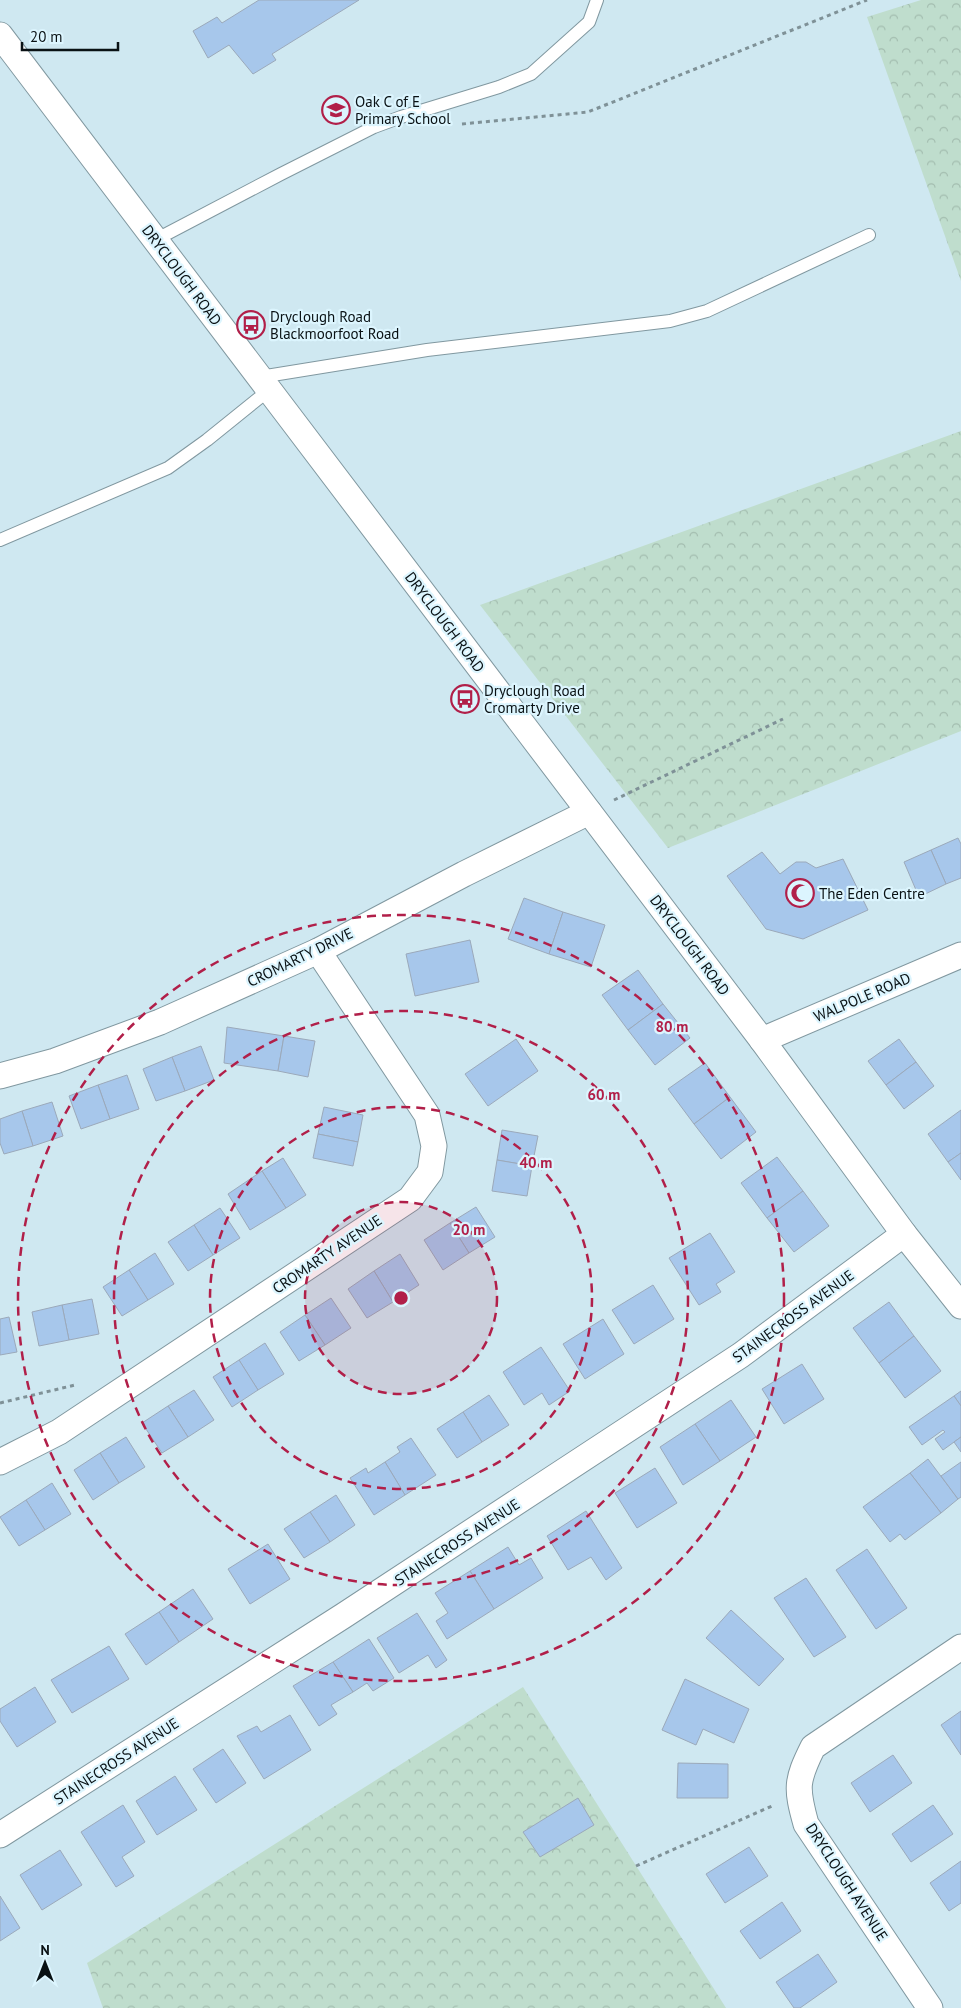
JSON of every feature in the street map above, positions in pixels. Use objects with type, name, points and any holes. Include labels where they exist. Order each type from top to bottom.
[{"type":"street","name":"DRYCLOUGH ROAD","points":[[0,35],[762,1040],[904,1234],[961,1306]]},
{"type":"street","name":"CROMARTY DRIVE","points":[[0,1076],[54,1061],[160,1022],[318,951],[464,874],[589,812]]},
{"type":"street","name":"CROMARTY AVENUE","points":[[0,1462],[59,1432],[410,1199],[430,1172],[434,1146],[427,1116],[318,951]]},
{"type":"street","name":"WALPOLE ROAD","points":[[762,1040],[961,955]]},
{"type":"street","name":"STAINECROSS AVENUE","points":[[0,1835],[343,1616],[732,1360],[904,1234]]},
{"type":"street","name":"DRYCLOUGH AVENUE","points":[[930,2008],[806,1824],[798,1795],[801,1770],[813,1747],[961,1647]]},
{"type":"lane","points":[[156,240],[374,127],[498,87],[531,74],[589,22],[596,0]]},
{"type":"lane","points":[[0,540],[168,468],[207,440],[264,384],[427,350],[670,321],[707,311],[869,235]]},
{"type":"path","points":[[452,125],[588,112],[867,0]]},
{"type":"path","points":[[589,812],[783,719]]},
{"type":"path","points":[[636,1866],[798,1795]]},
{"type":"green space","points":[[921,0],[961,0],[961,281],[867,17]]},
{"type":"green space","points":[[961,431],[961,731],[668,848],[480,605]]},
{"type":"green space","points":[[523,1687],[726,2008],[103,2008],[87,1963]]},
{"type":"green space","points":[[486,1994],[492,2008],[454,2008]]},
{"type":"building","points":[[259,0],[359,0],[272,54],[276,60],[253,74],[229,45],[208,58],[193,31],[217,17],[222,23]]},
{"type":"building","points":[[958,838],[961,844],[961,878],[946,884],[931,850]]},
{"type":"building","points":[[931,850],[946,884],[919,897],[904,862]]},
{"type":"building","name":"The Eden Centre","points":[[762,852],[780,874],[796,862],[806,862],[816,868],[843,859],[868,910],[803,939],[766,929],[727,876]]},
{"type":"building","points":[[524,898],[563,912],[549,954],[508,939]]},
{"type":"building","points":[[563,912],[605,925],[591,967],[549,954]]},
{"type":"building","points":[[470,940],[479,982],[415,996],[406,954]]},
{"type":"building","points":[[638,970],[663,1004],[628,1030],[602,995]]},
{"type":"building","points":[[663,1004],[690,1038],[655,1065],[628,1030]]},
{"type":"building","points":[[227,1027],[284,1036],[278,1071],[224,1063]]},
{"type":"building","points":[[284,1036],[315,1041],[308,1077],[278,1071]]},
{"type":"building","points":[[516,1039],[538,1071],[488,1106],[465,1074]]},
{"type":"building","points":[[899,1039],[916,1062],[886,1085],[868,1061]]},
{"type":"building","points":[[201,1046],[214,1080],[185,1091],[172,1057]]},
{"type":"building","points":[[172,1057],[185,1091],[156,1101],[143,1069]]},
{"type":"building","points":[[916,1062],[934,1086],[904,1109],[886,1085]]},
{"type":"building","points":[[705,1063],[730,1097],[694,1124],[668,1089]]},
{"type":"building","points":[[127,1075],[139,1109],[110,1119],[98,1085]]},
{"type":"building","points":[[98,1085],[110,1119],[81,1129],[69,1096]]},
{"type":"building","points":[[730,1097],[756,1132],[721,1159],[694,1124]]},
{"type":"building","points":[[52,1102],[63,1136],[33,1146],[22,1111]]},
{"type":"building","points":[[324,1107],[363,1115],[358,1142],[318,1134]]},
{"type":"building","points":[[961,1110],[961,1153],[948,1162],[928,1134]]},
{"type":"building","points":[[22,1111],[33,1146],[4,1154],[0,1143],[0,1119]]},
{"type":"building","points":[[502,1130],[538,1136],[532,1166],[497,1160]]},
{"type":"building","points":[[318,1134],[358,1142],[353,1166],[313,1158]]},
{"type":"building","points":[[961,1153],[961,1180],[948,1162]]},
{"type":"building","points":[[777,1157],[803,1191],[767,1218],[741,1183]]},
{"type":"building","points":[[283,1158],[306,1195],[286,1208],[262,1171]]},
{"type":"building","points":[[497,1160],[532,1166],[527,1196],[492,1191]]},
{"type":"building","points":[[262,1171],[286,1208],[250,1230],[228,1194]]},
{"type":"building","points":[[803,1191],[829,1226],[794,1252],[767,1218]]},
{"type":"building","points":[[476,1207],[495,1237],[469,1253],[450,1223]]},
{"type":"building","points":[[220,1208],[240,1238],[213,1255],[194,1225]]},
{"type":"building","points":[[450,1223],[469,1253],[443,1270],[424,1240]]},
{"type":"building","points":[[194,1225],[213,1255],[188,1271],[168,1242]]},
{"type":"building","points":[[710,1233],[735,1272],[716,1284],[721,1292],[699,1305],[669,1258]]},
{"type":"building","points":[[155,1253],[174,1284],[148,1300],[129,1270]]},
{"type":"building","points":[[400,1254],[419,1285],[393,1302],[374,1271]]},
{"type":"building","points":[[129,1270],[148,1300],[122,1316],[103,1287]]},
{"type":"building","points":[[374,1271],[393,1302],[367,1318],[348,1289]]},
{"type":"building","points":[[653,1285],[674,1319],[634,1344],[612,1310]]},
{"type":"building","points":[[331,1298],[351,1328],[325,1345],[305,1315]]},
{"type":"building","points":[[92,1299],[99,1334],[69,1340],[62,1305]]},
{"type":"building","points":[[889,1302],[914,1336],[879,1363],[853,1328]]},
{"type":"building","points":[[62,1305],[69,1340],[39,1346],[32,1312]]},
{"type":"building","points":[[305,1315],[325,1345],[299,1361],[280,1332]]},
{"type":"building","points":[[9,1317],[17,1352],[0,1355],[0,1319]]},
{"type":"building","points":[[603,1319],[624,1354],[585,1379],[563,1344]]},
{"type":"building","points":[[914,1336],[941,1371],[905,1398],[879,1363]]},
{"type":"building","points":[[265,1343],[284,1374],[258,1390],[239,1360]]},
{"type":"building","points":[[541,1347],[570,1391],[549,1405],[542,1393],[524,1405],[503,1372]]},
{"type":"building","points":[[239,1360],[258,1390],[232,1407],[213,1377]]},
{"type":"building","points":[[802,1364],[824,1399],[784,1424],[762,1389]]},
{"type":"building","points":[[194,1390],[214,1420],[188,1437],[168,1406]]},
{"type":"building","points":[[961,1391],[961,1406],[954,1396]]},
{"type":"building","points":[[489,1395],[509,1425],[482,1442],[463,1412]]},
{"type":"building","points":[[954,1396],[961,1406],[961,1437],[943,1450],[935,1439],[945,1432],[943,1430],[922,1445],[909,1427]]},
{"type":"building","points":[[731,1400],[756,1437],[720,1461],[695,1424]]},
{"type":"building","points":[[168,1406],[188,1437],[162,1453],[142,1423]]},
{"type":"building","points":[[463,1412],[482,1442],[457,1458],[437,1429]]},
{"type":"building","points":[[695,1424],[720,1461],[683,1485],[660,1447]]},
{"type":"building","points":[[126,1437],[145,1467],[119,1483],[100,1453]]},
{"type":"building","points":[[961,1437],[961,1452],[954,1442]]},
{"type":"building","points":[[411,1438],[436,1475],[405,1495],[385,1462],[400,1452],[397,1447]]},
{"type":"building","points":[[100,1453],[119,1483],[93,1500],[74,1470]]},
{"type":"building","points":[[928,1459],[958,1499],[941,1513],[910,1473]]},
{"type":"building","points":[[385,1462],[405,1495],[374,1515],[350,1478],[366,1468],[368,1473]]},
{"type":"building","points":[[961,1462],[961,1497],[958,1499],[941,1476]]},
{"type":"building","points":[[655,1468],[677,1503],[637,1528],[615,1493]]},
{"type":"building","points":[[910,1473],[941,1513],[905,1540],[900,1534],[890,1542],[863,1507]]},
{"type":"building","points":[[52,1483],[71,1514],[45,1530],[26,1500]]},
{"type":"building","points":[[336,1495],[355,1525],[330,1542],[310,1512]]},
{"type":"building","points":[[26,1500],[45,1530],[19,1546],[0,1517]]},
{"type":"building","points":[[586,1511],[622,1568],[606,1580],[591,1557],[568,1570],[547,1536]]},
{"type":"building","points":[[310,1512],[330,1542],[304,1558],[284,1529]]},
{"type":"building","points":[[268,1544],[290,1579],[250,1604],[228,1569]]},
{"type":"building","points":[[508,1547],[519,1565],[531,1558],[543,1578],[494,1609],[470,1571]]},
{"type":"building","points":[[867,1549],[907,1608],[876,1629],[836,1570]]},
{"type":"building","points":[[470,1571],[494,1609],[447,1639],[436,1621],[448,1613],[435,1593]]},
{"type":"building","points":[[806,1578],[846,1637],[814,1657],[774,1598]]},
{"type":"building","points":[[193,1589],[213,1619],[179,1642],[159,1612]]},
{"type":"building","points":[[731,1610],[784,1659],[759,1686],[706,1638]]},
{"type":"building","points":[[159,1612],[179,1642],[146,1665],[125,1634]]},
{"type":"building","points":[[417,1613],[447,1660],[436,1668],[428,1655],[399,1673],[377,1638]]},
{"type":"building","points":[[369,1639],[394,1678],[373,1691],[367,1683],[353,1692],[333,1662]]},
{"type":"building","points":[[109,1646],[129,1679],[72,1713],[51,1680]]},
{"type":"building","points":[[333,1662],[353,1692],[331,1705],[337,1714],[319,1726],[293,1686]]},
{"type":"building","points":[[685,1679],[749,1709],[734,1743],[703,1729],[696,1745],[662,1730]]},
{"type":"building","points":[[35,1687],[56,1722],[17,1747],[0,1721],[0,1709]]},
{"type":"building","points":[[961,1711],[961,1755],[941,1725]]},
{"type":"building","points":[[290,1715],[311,1750],[264,1779],[237,1736],[257,1726],[261,1732]]},
{"type":"building","points":[[223,1749],[246,1783],[216,1803],[193,1769]]},
{"type":"building","points":[[893,1755],[912,1783],[870,1812],[851,1783]]},
{"type":"building","points":[[678,1763],[728,1764],[728,1798],[677,1798]]},
{"type":"building","points":[[175,1776],[197,1810],[157,1835],[136,1801]]},
{"type":"building","points":[[578,1798],[594,1825],[540,1857],[523,1832]]},
{"type":"building","points":[[123,1805],[145,1842],[122,1857],[134,1876],[116,1887],[81,1832]]},
{"type":"building","points":[[933,1805],[953,1834],[911,1862],[892,1834]]},
{"type":"building","points":[[749,1847],[768,1876],[725,1903],[706,1874]]},
{"type":"building","points":[[60,1850],[82,1885],[42,1910],[20,1875]]},
{"type":"building","points":[[961,1861],[961,1903],[949,1911],[930,1883]]},
{"type":"building","points":[[0,1896],[20,1928],[0,1941]]},
{"type":"building","points":[[782,1902],[801,1931],[760,1959],[740,1931]]},
{"type":"building","points":[[818,1954],[837,1982],[800,2008],[794,2008],[776,1982]]},
{"type":"place","name":"Oak C of E Primary School","points":[[336,110]]},
{"type":"place","name":"Dryclough Road Blackmoorfoot Road","points":[[251,325]]},
{"type":"place","name":"Dryclough Road Cromarty Drive","points":[[465,699]]},
{"type":"place","name":"The Eden Centre","points":[[800,893]]}]
